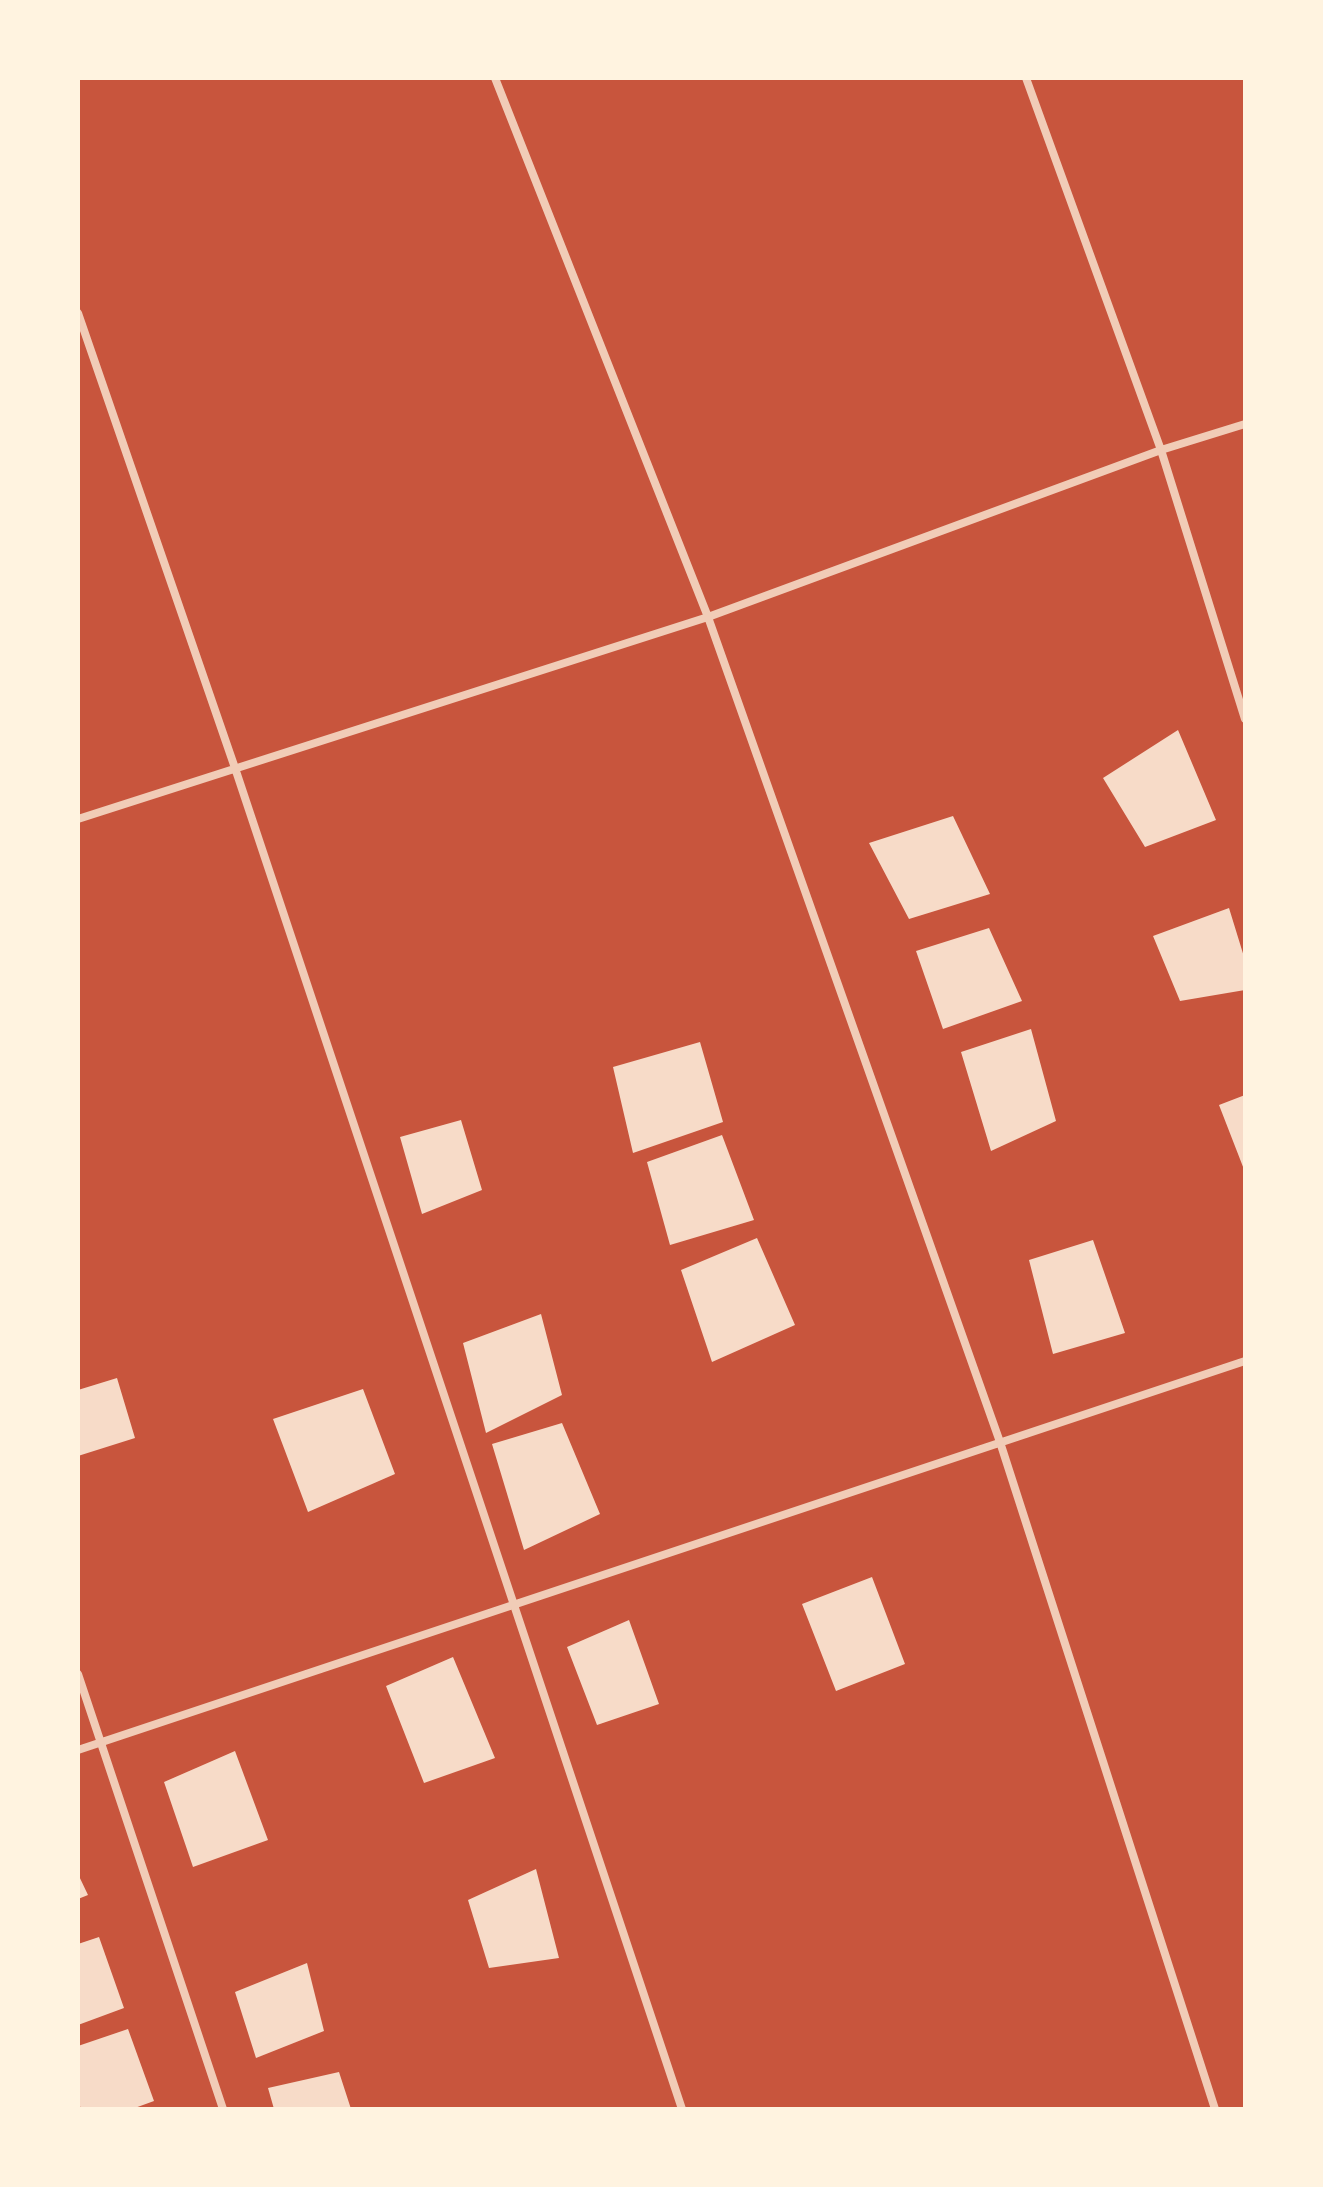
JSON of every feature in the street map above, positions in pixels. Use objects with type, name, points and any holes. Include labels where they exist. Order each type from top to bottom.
[{"type":"street","points":[[495,78],[708,617],[1000,1442],[1215,2109]]},
{"type":"street","points":[[1026,78],[1161,450],[1245,719]]},
{"type":"street","points":[[78,313],[235,768],[682,2109]]},
{"type":"street","points":[[78,819],[708,617],[1161,450],[1245,424]]},
{"type":"street","points":[[78,1750],[1245,1361]]},
{"type":"street","points":[[78,1674],[223,2109]]},
{"type":"building","points":[[1178,730],[1216,820],[1145,847],[1103,778]]},
{"type":"building","points":[[953,816],[990,894],[909,919],[869,843]]},
{"type":"building","points":[[1229,908],[1245,960],[1245,990],[1180,1001],[1153,936]]},
{"type":"building","points":[[989,928],[1022,1001],[943,1029],[916,951]]},
{"type":"building","points":[[1031,1029],[1056,1121],[991,1151],[961,1052]]},
{"type":"building","points":[[700,1042],[723,1122],[633,1153],[613,1067]]},
{"type":"building","points":[[1245,1095],[1245,1172],[1219,1105]]},
{"type":"building","points":[[461,1120],[482,1190],[422,1214],[400,1137]]},
{"type":"building","points":[[722,1135],[754,1220],[670,1245],[647,1162]]},
{"type":"building","points":[[757,1238],[795,1325],[712,1362],[681,1270]]},
{"type":"building","points":[[1093,1240],[1125,1333],[1053,1354],[1029,1260]]},
{"type":"building","points":[[541,1314],[562,1395],[486,1433],[463,1343]]},
{"type":"building","points":[[117,1378],[135,1438],[78,1456],[78,1390]]},
{"type":"building","points":[[363,1389],[395,1474],[308,1512],[273,1419]]},
{"type":"building","points":[[562,1423],[600,1514],[524,1550],[492,1444]]},
{"type":"building","points":[[872,1577],[905,1664],[836,1691],[802,1604]]},
{"type":"building","points":[[629,1620],[659,1704],[597,1725],[567,1647]]},
{"type":"building","points":[[453,1657],[495,1758],[424,1783],[386,1686]]},
{"type":"building","points":[[235,1751],[268,1840],[193,1867],[164,1782]]},
{"type":"building","points":[[536,1869],[559,1958],[489,1968],[468,1900]]},
{"type":"building","points":[[78,1874],[88,1895],[78,1899]]},
{"type":"building","points":[[99,1937],[124,2008],[78,2025],[78,1944]]},
{"type":"building","points":[[307,1963],[324,2031],[256,2058],[235,1992]]},
{"type":"building","points":[[128,2029],[154,2101],[132,2109],[81,2109],[78,2100],[78,2046]]},
{"type":"building","points":[[339,2072],[351,2109],[274,2109],[268,2088]]}]
